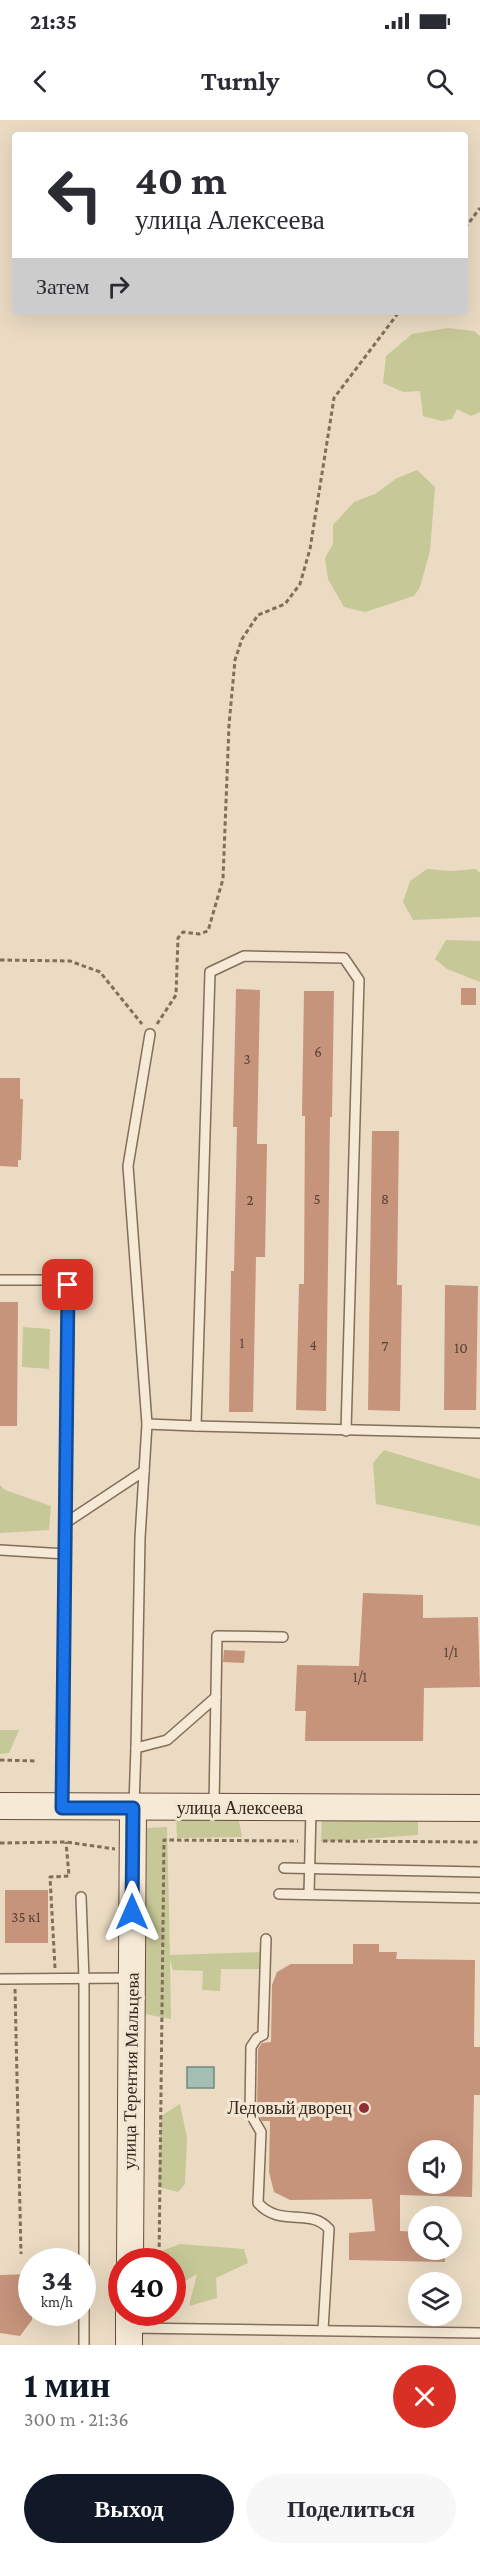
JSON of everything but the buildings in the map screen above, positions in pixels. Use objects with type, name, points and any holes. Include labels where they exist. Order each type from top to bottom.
[{"type":"street","name":"улица Алексеева","points":[[0,1806],[480,1808]]},
{"type":"street","name":"улица Терентия Мальцева","points":[[130,2248],[133,1808]]},
{"type":"lane","points":[[196,1426],[210,972],[244,956],[344,957],[359,980],[346,1431]]},
{"type":"lane","points":[[133,1808],[140,1538],[147,1424],[128,1166],[150,1034]]},
{"type":"lane","points":[[0,1280],[60,1280],[68,1285],[62,1808]]},
{"type":"lane","points":[[147,1424],[480,1433]]},
{"type":"lane","points":[[67,1522],[144,1471]]},
{"type":"lane","points":[[0,1550],[66,1554]]},
{"type":"lane","points":[[214,1808],[217,1636],[283,1637]]},
{"type":"lane","points":[[136,1748],[167,1740],[216,1697]]},
{"type":"lane","points":[[309,1894],[311,1809]]},
{"type":"lane","points":[[284,1868],[480,1872]]},
{"type":"lane","points":[[279,1894],[480,1898]]},
{"type":"lane","points":[[81,1897],[84,1978],[84,2345]]},
{"type":"lane","points":[[266,1939],[263,2035],[257,2038],[251,2047],[250,2112],[261,2132],[258,2204],[266,2212],[272,2214],[317,2219],[329,2229],[323,2330]]},
{"type":"lane","points":[[0,1979],[132,1978]]},
{"type":"lane","points":[[129,2329],[480,2333]]},
{"type":"path","points":[[468,224],[480,208]]},
{"type":"path","points":[[0,960],[70,961],[100,972],[150,1034],[176,995],[178,938],[183,932],[199,934],[208,931],[223,879],[229,725],[235,660],[242,639],[258,615],[285,604],[300,584],[310,549],[334,398],[397,315]]},
{"type":"path","points":[[0,1760],[36,1761]]},
{"type":"path","points":[[159,2248],[164,1840],[480,1842]]},
{"type":"path","points":[[0,1843],[66,1842],[116,1849]]},
{"type":"path","points":[[55,1979],[50,1877],[69,1876],[66,1842]]},
{"type":"path","points":[[8,1988],[15,1988],[21,2248]]},
{"type":"green space","points":[[448,328],[474,331],[480,336],[480,412],[471,416],[457,409],[452,419],[442,421],[423,416],[420,391],[403,392],[383,383],[386,356],[412,334]]},
{"type":"green space","points":[[417,470],[435,487],[430,551],[420,587],[414,596],[365,612],[344,607],[328,579],[325,558],[333,544],[333,525],[354,502],[375,494],[397,478]]},
{"type":"green space","points":[[427,869],[451,871],[476,869],[480,873],[480,917],[413,920],[403,902],[410,881]]},
{"type":"green space","points":[[446,940],[480,941],[480,982],[447,969],[435,959]]},
{"type":"green space","points":[[23,1327],[50,1329],[49,1369],[22,1367]]},
{"type":"green space","points":[[384,1450],[480,1479],[480,1526],[376,1504],[373,1463]]},
{"type":"green space","points":[[0,1485],[5,1490],[51,1506],[49,1530],[0,1533]]},
{"type":"green space","points":[[0,1730],[19,1730],[9,1753],[0,1754]]},
{"type":"green space","points":[[176,1811],[238,1816],[242,1837],[177,1838]]},
{"type":"green space","points":[[322,1814],[418,1818],[418,1835],[321,1842]]},
{"type":"green space","points":[[167,1827],[170,1955],[260,1952],[259,1969],[221,1969],[220,1991],[202,1990],[203,1971],[173,1970],[170,1960],[171,2019],[145,2014],[147,1828]]},
{"type":"green space","points":[[180,2104],[187,2138],[185,2184],[178,2192],[158,2187],[161,2116]]},
{"type":"green space","points":[[180,2244],[244,2249],[248,2263],[216,2278],[217,2298],[189,2306],[197,2274],[186,2280],[186,2248],[169,2248]]},
{"type":"shaded area","points":[[187,2067],[214,2067],[214,2088],[187,2088]]},
{"type":"place","name":"Ледовый дворец","points":[[364,2108]]},
{"type":"route","points":[[68,1285],[62,1808],[133,1808],[132,1912]]}]
